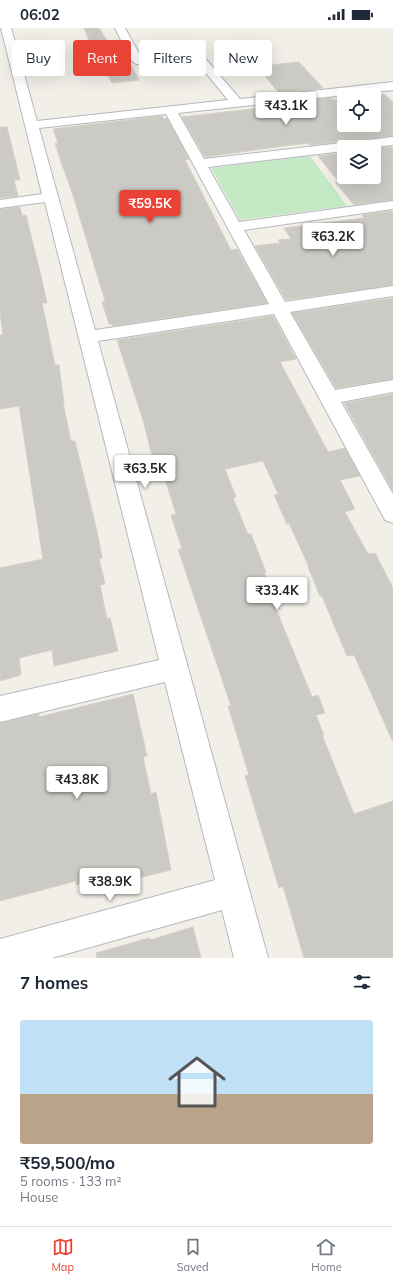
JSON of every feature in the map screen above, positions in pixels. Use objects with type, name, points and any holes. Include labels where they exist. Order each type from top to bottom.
[{"type":"street","points":[[120,28],[137,60],[140,62],[200,59],[236,103]]},
{"type":"street","points":[[5,35],[32,125],[251,958]]},
{"type":"street","points":[[32,125],[393,86]]},
{"type":"street","points":[[170,110],[393,514]]},
{"type":"street","points":[[381,143],[393,142]]},
{"type":"street","points":[[199,164],[337,148]]},
{"type":"street","points":[[0,204],[51,197]]},
{"type":"street","points":[[234,227],[393,206]]},
{"type":"street","points":[[88,337],[393,291]]},
{"type":"street","points":[[328,398],[393,386]]},
{"type":"street","points":[[0,709],[175,668]]},
{"type":"street","points":[[0,956],[233,891]]},
{"type":"green space","points":[[310,156],[347,206],[240,220],[211,168]]},
{"type":"building","points":[[84,28],[99,28],[107,40],[89,40]]},
{"type":"building","points":[[299,62],[323,88],[279,93],[265,76],[272,76],[272,65]]},
{"type":"building","points":[[131,65],[139,80],[112,83],[108,76],[131,76]]},
{"type":"building","points":[[381,94],[384,94],[393,102],[393,136],[356,140],[337,140],[337,142],[310,145],[309,143],[205,157],[182,117],[332,98],[333,100],[337,99],[337,132],[381,132]]},
{"type":"building","points":[[162,116],[164,119],[167,118],[189,159],[185,160],[231,250],[237,249],[267,303],[113,326],[112,324],[109,324],[102,302],[105,301],[72,192],[55,143],[58,143],[53,129]]},
{"type":"building","points":[[0,127],[7,127],[20,180],[14,180],[18,196],[0,198]]},
{"type":"building","points":[[393,147],[393,200],[354,205],[335,182],[337,181],[337,184],[381,184],[381,148]]},
{"type":"building","points":[[337,154],[337,180],[318,156]]},
{"type":"building","points":[[20,207],[22,216],[26,215],[47,303],[42,303],[55,365],[59,365],[63,403],[71,441],[75,441],[97,531],[102,558],[99,559],[105,584],[100,585],[107,619],[110,618],[118,651],[54,666],[52,650],[19,658],[21,675],[0,681],[0,568],[43,559],[19,406],[0,409],[0,335],[3,335],[0,312],[0,209]]},
{"type":"building","points":[[393,211],[393,285],[286,300],[255,246],[280,243],[278,240],[291,239],[284,228],[364,218],[362,215]]},
{"type":"building","points":[[393,298],[393,379],[336,388],[292,313]]},
{"type":"building","points":[[273,316],[296,359],[280,362],[328,452],[345,448],[360,476],[340,480],[355,509],[345,512],[368,554],[375,553],[393,588],[393,742],[354,655],[347,656],[322,596],[320,596],[309,567],[289,523],[287,524],[274,495],[278,494],[263,461],[225,469],[236,497],[233,498],[248,534],[251,534],[266,572],[264,573],[279,609],[276,609],[312,697],[318,695],[325,713],[316,715],[324,735],[322,735],[354,814],[393,801],[393,958],[304,958],[283,886],[279,888],[245,776],[249,775],[228,706],[231,706],[178,549],[182,549],[171,515],[176,514],[162,470],[156,471],[143,420],[117,340]]},
{"type":"building","points":[[393,394],[393,491],[344,403]]},
{"type":"building","points":[[133,694],[147,756],[143,757],[151,794],[156,792],[171,870],[129,880],[128,872],[76,885],[76,881],[0,901],[0,723],[39,714],[39,717]]},
{"type":"building","points":[[193,927],[201,958],[97,958],[96,953],[149,938],[150,940]]}]
